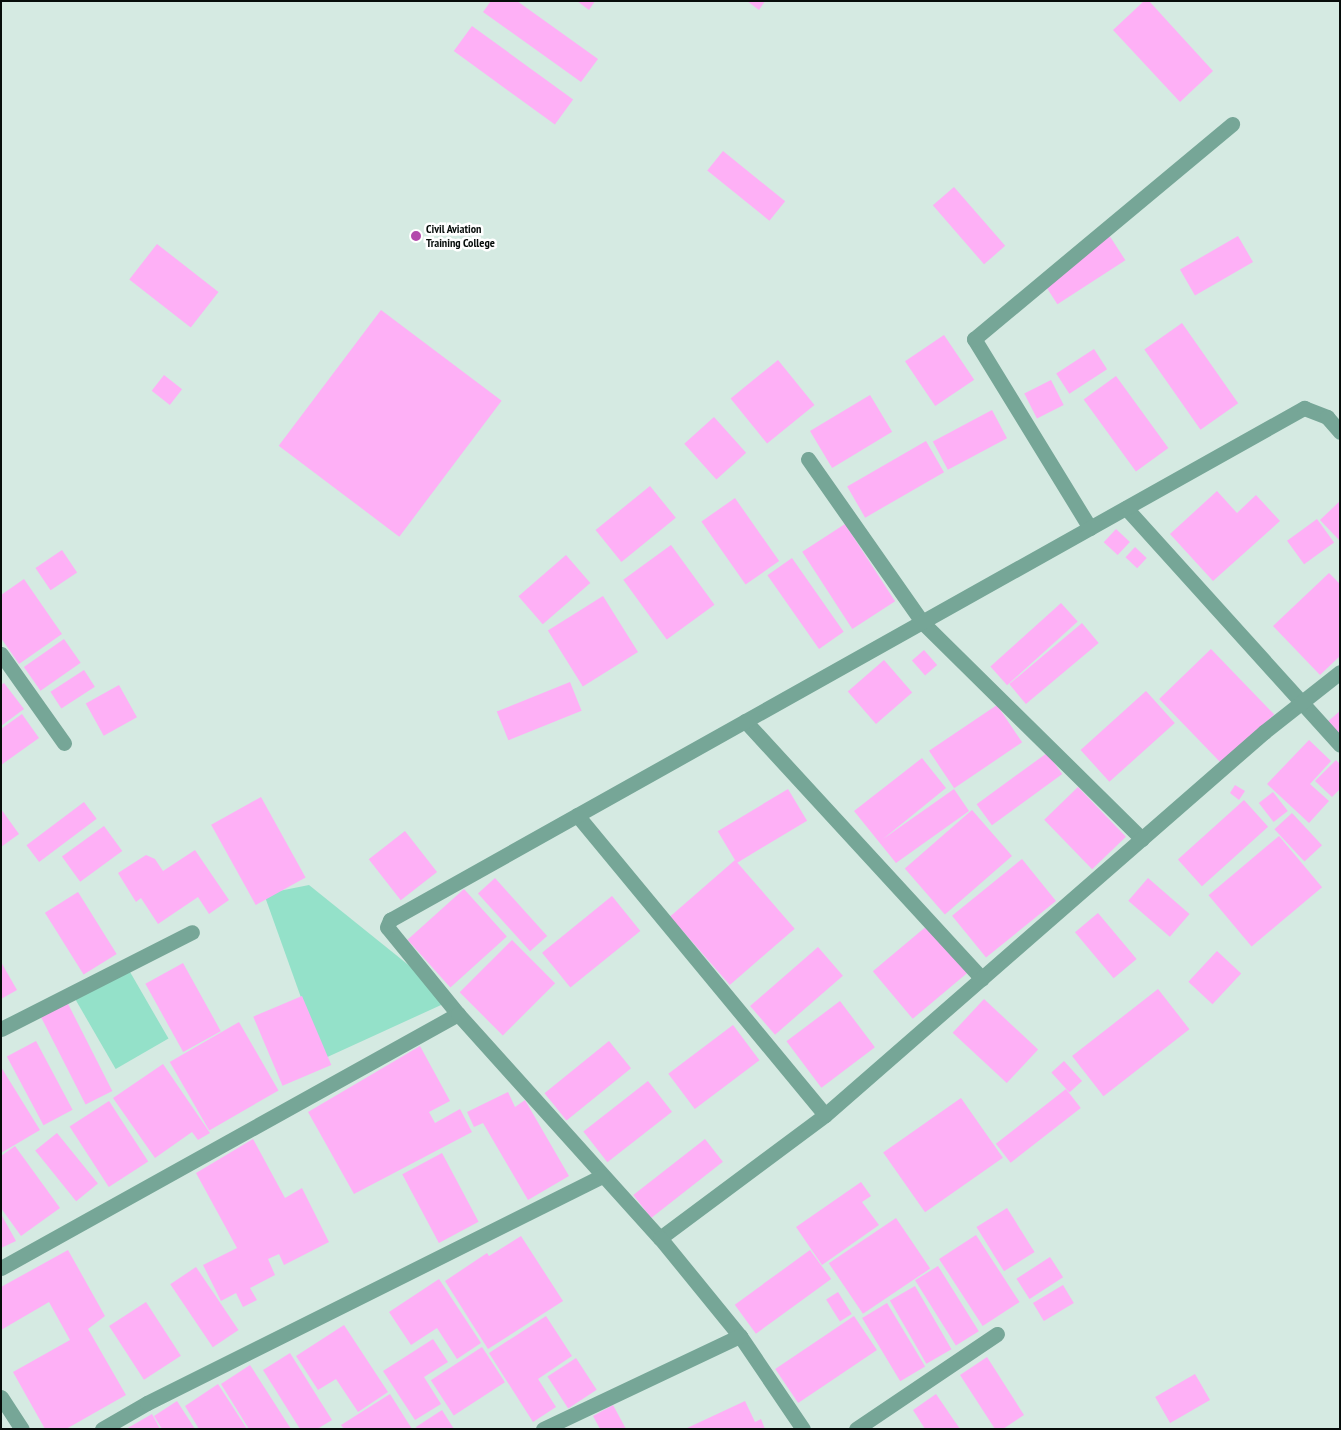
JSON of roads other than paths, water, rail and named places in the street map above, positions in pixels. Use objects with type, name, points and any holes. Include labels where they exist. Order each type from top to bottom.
[{"type":"street","points":[[1090,528],[974,339],[1232,124]]},
{"type":"street","points":[[803,1429],[740,1336],[660,1238],[602,1176],[458,1014],[387,927],[390,920],[1304,408],[1327,418],[1340,432]]},
{"type":"street","points":[[808,459],[922,622],[1142,839]]},
{"type":"street","points":[[1126,508],[1340,744]]},
{"type":"street","points":[[1,654],[64,743]]},
{"type":"street","points":[[660,1238],[825,1115],[1301,702],[1340,672]]},
{"type":"street","points":[[745,721],[982,979]]},
{"type":"street","points":[[577,815],[825,1115]]},
{"type":"street","points":[[1,1029],[192,932]]},
{"type":"street","points":[[1,1268],[458,1014]]},
{"type":"street","points":[[102,1429],[147,1403],[602,1176]]},
{"type":"street","points":[[856,1429],[997,1334]]},
{"type":"street","points":[[543,1429],[740,1336]]},
{"type":"street","points":[[1,1397],[22,1429]]},
{"type":"place","name":"Civil Aviation Training College","points":[[416,236]]}]
